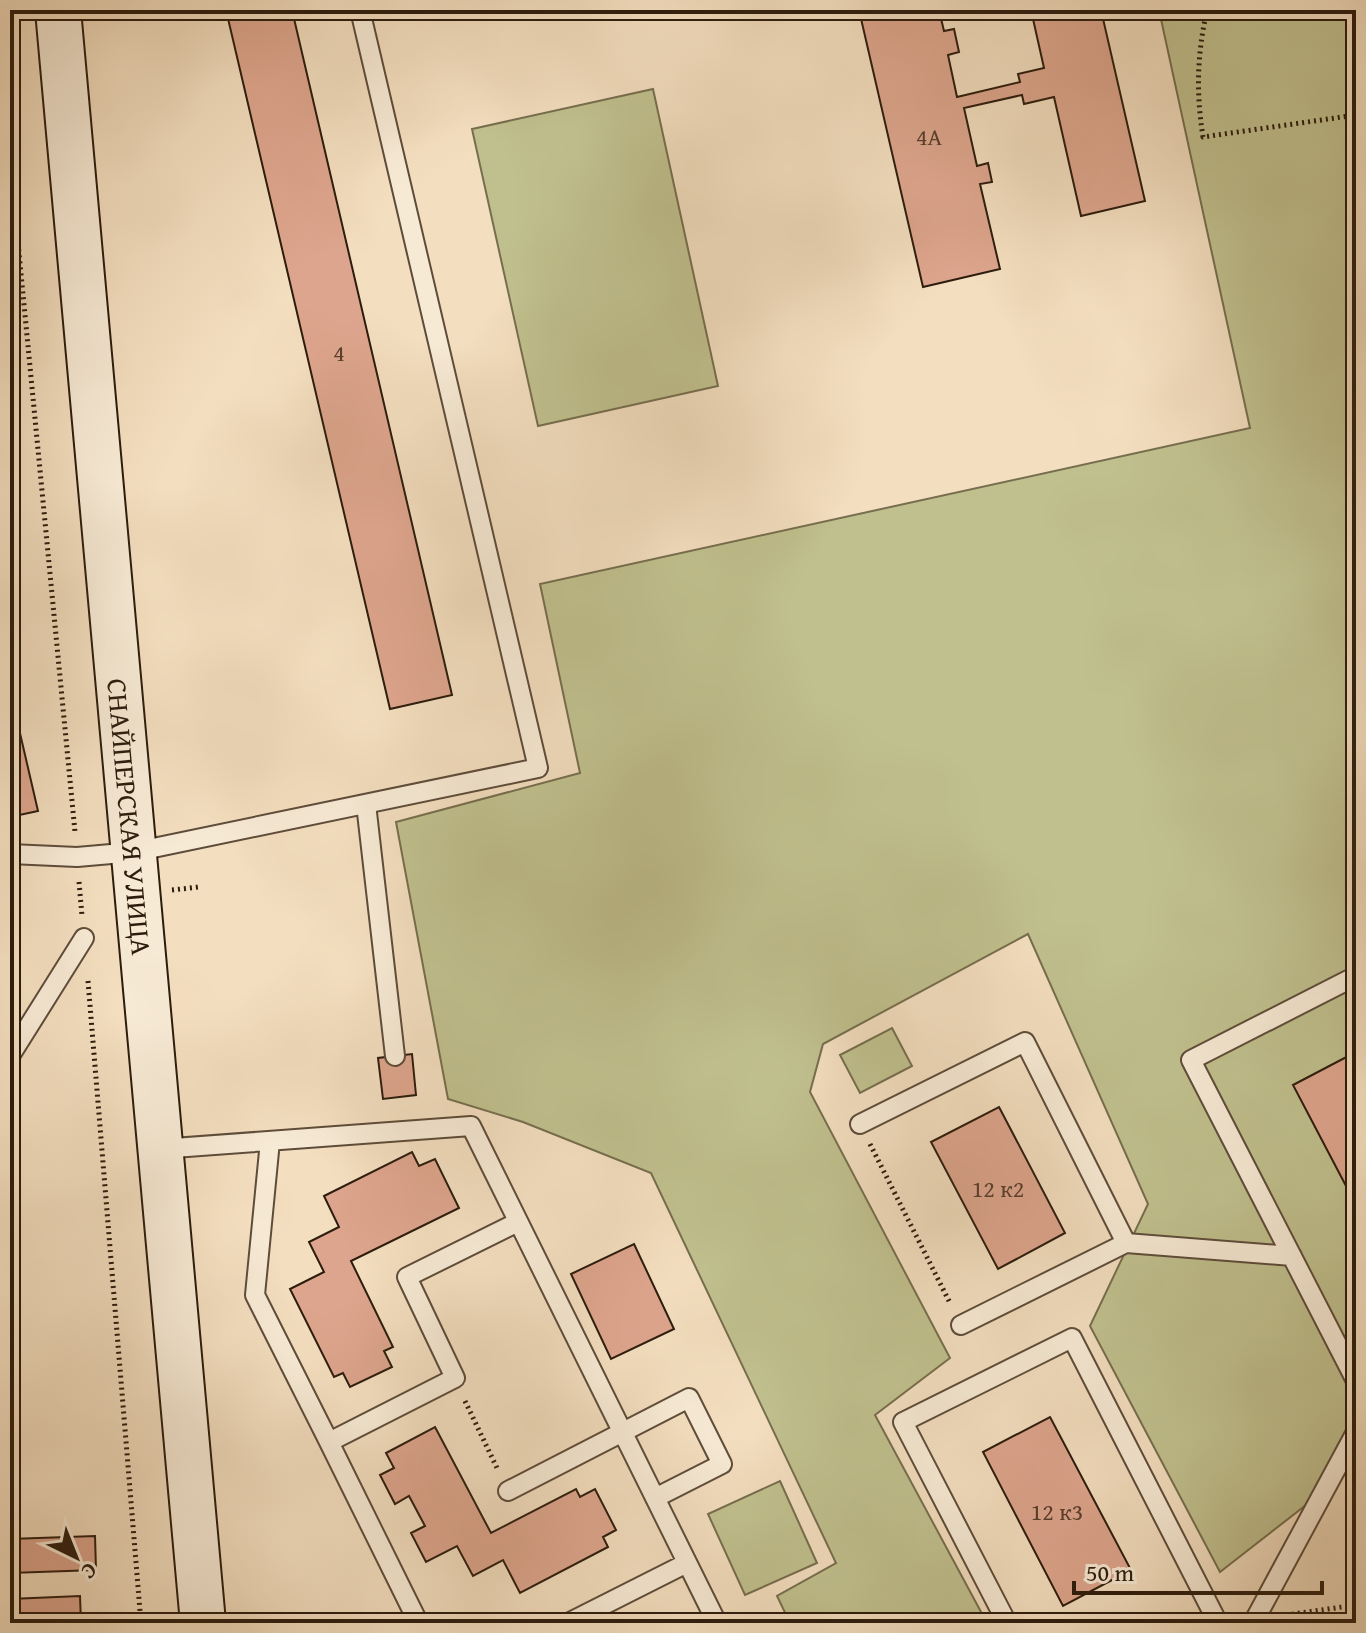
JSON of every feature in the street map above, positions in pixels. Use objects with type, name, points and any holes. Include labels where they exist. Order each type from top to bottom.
[{"type":"street","name":"СНАЙПЕРСКАЯ УЛИЦА","points":[[58,10],[203,1623]]},
{"type":"lane","points":[[10,854],[77,857],[134,852],[538,768],[360,10]]},
{"type":"lane","points":[[366,804],[395,1056]]},
{"type":"lane","points":[[10,1056],[84,938]]},
{"type":"lane","points":[[1356,976],[1191,1060],[1356,1381]]},
{"type":"lane","points":[[860,1124],[1025,1042],[1126,1243]]},
{"type":"lane","points":[[160,1149],[471,1126],[717,1623]]},
{"type":"lane","points":[[270,1141],[255,1295],[418,1622],[425,1623]]},
{"type":"lane","points":[[329,1442],[455,1378],[407,1277],[518,1222]]},
{"type":"lane","points":[[961,1325],[1126,1243],[1292,1256]]},
{"type":"lane","points":[[1007,1623],[903,1422],[1072,1338],[1218,1623]]},
{"type":"lane","points":[[508,1491],[689,1398],[722,1464],[655,1498]]},
{"type":"lane","points":[[1254,1621],[1356,1432]]},
{"type":"lane","points":[[568,1623],[687,1563]]},
{"type":"path","points":[[1207,10],[1198,53],[1196,95],[1203,137],[1356,115]]},
{"type":"path","points":[[10,160],[77,857],[141,1623]]},
{"type":"path","points":[[860,1124],[961,1325]]},
{"type":"path","points":[[455,1378],[508,1491]]},
{"type":"path","points":[[1254,1621],[1356,1605]]},
{"type":"green space","points":[[1159,10],[1356,10],[1356,1466],[1220,1572],[1090,1326],[1148,1204],[1028,934],[823,1044],[810,1092],[950,1358],[875,1415],[987,1623],[790,1623],[777,1596],[836,1563],[651,1173],[523,1122],[448,1099],[396,822],[580,773],[540,584],[1250,428]]},
{"type":"green space","points":[[653,89],[718,386],[538,426],[472,129]]},
{"type":"green space","points":[[892,1028],[912,1066],[860,1093],[840,1055]]},
{"type":"green space","points":[[780,1481],[817,1563],[745,1595],[708,1514]]},
{"type":"building","points":[[226,10],[292,10],[452,695],[390,709]]},
{"type":"building","points":[[859,10],[939,10],[944,31],[954,29],[959,52],[948,55],[957,97],[1020,82],[1018,74],[1044,68],[1031,10],[1101,10],[1145,201],[1081,216],[1054,97],[1024,104],[1022,95],[964,108],[977,166],[988,163],[992,182],[980,184],[1000,269],[923,287]]},
{"type":"building","points":[[10,690],[38,811],[10,817]]},
{"type":"building","points":[[1356,1052],[1356,1205],[1293,1085]]},
{"type":"building","points":[[412,1054],[416,1095],[383,1099],[378,1058]]},
{"type":"building","points":[[999,1107],[1065,1233],[998,1269],[931,1142]]},
{"type":"building","points":[[412,1152],[419,1166],[435,1159],[459,1208],[351,1261],[393,1347],[384,1351],[392,1367],[350,1387],[343,1373],[334,1377],[290,1289],[324,1272],[309,1242],[339,1227],[324,1196]]},
{"type":"building","points":[[634,1244],[674,1329],[611,1359],[571,1274]]},
{"type":"building","points":[[1050,1417],[1131,1570],[1063,1606],[983,1452]]},
{"type":"building","points":[[435,1427],[491,1533],[576,1489],[580,1497],[595,1489],[616,1530],[603,1537],[608,1547],[520,1593],[503,1560],[473,1576],[457,1546],[426,1562],[411,1533],[425,1526],[409,1496],[395,1504],[380,1475],[394,1468],[386,1453]]},
{"type":"building","points":[[95,1536],[96,1570],[10,1573],[10,1539]]},
{"type":"building","points":[[80,1596],[81,1623],[10,1623],[10,1599]]}]
